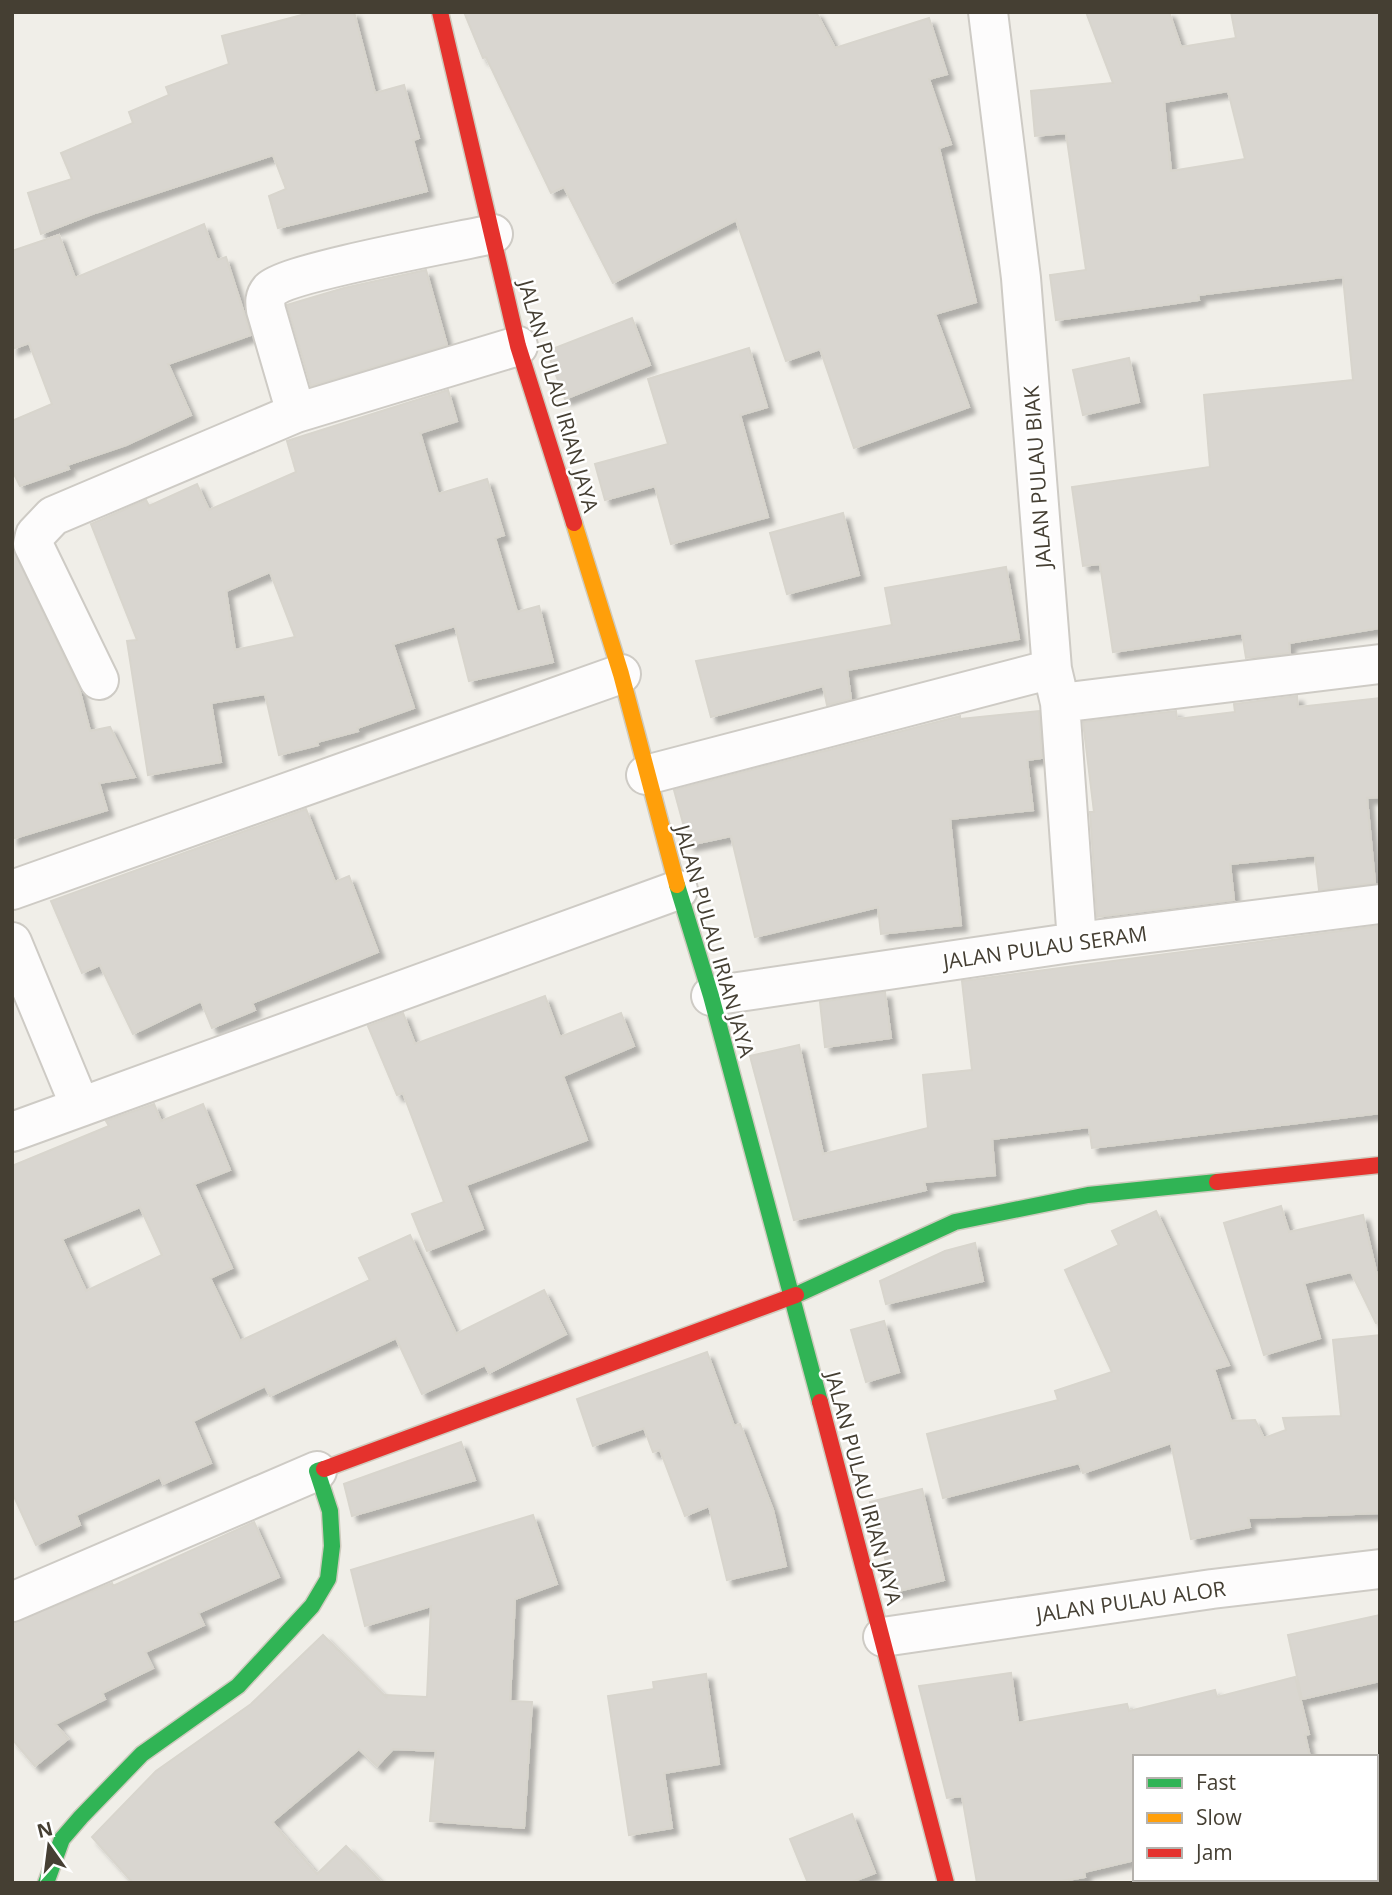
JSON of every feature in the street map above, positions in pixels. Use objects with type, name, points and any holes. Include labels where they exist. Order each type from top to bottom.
[{"type":"street","name":"JALAN PULAU IRIAN JAYA","points":[[440,12],[518,346],[621,674],[678,890],[711,996],[883,1637],[946,1883]]},
{"type":"street","name":"JALAN PULAU BIAK","points":[[988,12],[1021,278],[1077,942]]},
{"type":"street","points":[[296,413],[266,310],[265,300],[270,291],[304,275],[493,234]]},
{"type":"street","points":[[99,680],[33,544],[35,535],[53,516],[296,413],[518,346]]},
{"type":"street","points":[[646,775],[1056,686],[1380,664]]},
{"type":"street","points":[[12,890],[621,674]]},
{"type":"street","points":[[12,1132],[678,890]]},
{"type":"street","name":"JALAN PULAU SERAM","points":[[711,996],[1077,942],[1380,904]]},
{"type":"street","points":[[12,942],[80,1106]]},
{"type":"street","points":[[12,1602],[317,1471],[790,1298],[955,1223],[1088,1195],[1380,1166]]},
{"type":"street","points":[[46,1883],[62,1839],[90,1808],[142,1754],[238,1686],[312,1606],[328,1579],[332,1546],[330,1511],[317,1471]]},
{"type":"street","name":"JALAN PULAU ALOR","points":[[883,1637],[1212,1589],[1380,1569]]},
{"type":"building","points":[[313,12],[354,12],[375,93],[404,85],[419,138],[413,140],[427,191],[278,228],[269,196],[286,189],[273,155],[92,214],[41,234],[28,193],[72,179],[61,153],[133,123],[129,112],[169,95],[166,87],[229,64],[222,36]]},
{"type":"building","points":[[464,12],[816,12],[835,48],[929,18],[947,74],[929,79],[951,144],[939,148],[976,302],[935,314],[969,407],[854,448],[820,349],[786,361],[736,220],[613,283],[564,187],[551,193],[486,57],[483,58]]},
{"type":"building","points":[[1086,12],[1169,12],[1181,47],[1236,38],[1231,12],[1380,12],[1380,628],[1289,643],[1290,653],[1246,658],[1242,633],[1113,652],[1100,564],[1083,566],[1072,487],[1210,467],[1204,395],[1353,380],[1343,277],[1198,295],[1199,300],[1056,320],[1050,275],[1086,270],[1066,133],[1035,136],[1031,91],[1113,83]],"holes":[[[1228,91],[1245,159],[1171,171],[1164,102]]]},
{"type":"building","points":[[204,224],[217,260],[226,257],[251,335],[168,364],[191,415],[126,445],[67,465],[69,469],[20,486],[12,470],[12,421],[52,404],[29,343],[12,349],[12,251],[59,235],[75,278]]},
{"type":"building","points":[[426,270],[447,345],[311,386],[287,305],[344,288]]},
{"type":"building","points":[[632,318],[650,365],[565,399],[547,351]]},
{"type":"building","points":[[749,348],[767,407],[740,415],[768,517],[671,544],[655,486],[605,500],[595,464],[668,444],[648,379]]},
{"type":"building","points":[[1129,358],[1139,402],[1083,415],[1073,370]]},
{"type":"building","points":[[448,390],[457,421],[420,433],[438,494],[487,479],[504,535],[495,538],[517,612],[539,606],[553,662],[469,681],[455,626],[393,644],[414,708],[357,728],[358,731],[317,742],[318,745],[279,755],[265,694],[211,703],[221,762],[148,775],[127,641],[137,640],[91,524],[146,500],[149,506],[197,484],[209,510],[296,472],[287,441]],"holes":[[[270,572],[295,637],[235,650],[226,591]]]},
{"type":"building","points":[[843,513],[859,575],[787,594],[770,533]]},
{"type":"building","points":[[12,546],[79,688],[90,731],[110,727],[135,777],[99,783],[107,810],[12,839]]},
{"type":"building","points":[[1006,567],[1019,639],[847,670],[851,699],[827,705],[823,686],[711,717],[696,661],[892,625],[885,588]]},
{"type":"building","points":[[1297,696],[1298,707],[1380,698],[1380,797],[1367,798],[1375,883],[1319,890],[1315,855],[1230,864],[1234,900],[1097,917],[1090,812],[1094,812],[1083,722],[1176,711],[1177,719],[1235,712],[1234,704]]},
{"type":"building","points":[[1039,711],[1042,758],[1027,760],[1033,810],[950,819],[961,925],[881,934],[878,907],[755,937],[731,836],[689,845],[674,790],[960,716],[960,719]]},
{"type":"building","points":[[306,809],[335,882],[349,876],[378,952],[252,1003],[255,1010],[212,1028],[201,1001],[133,1034],[100,965],[82,973],[51,901]]},
{"type":"building","points":[[1379,926],[1380,1113],[1092,1148],[1089,1127],[992,1139],[995,1175],[924,1182],[926,1190],[794,1220],[750,1056],[799,1045],[823,1154],[928,1128],[923,1075],[972,1070],[962,981]]},
{"type":"building","points":[[885,992],[891,1038],[825,1047],[820,1002]]},
{"type":"building","points":[[545,996],[560,1037],[621,1013],[634,1046],[563,1076],[587,1140],[466,1185],[483,1229],[427,1251],[412,1214],[444,1202],[403,1093],[397,1095],[368,1026],[403,1013],[415,1044]]},
{"type":"building","points":[[154,1104],[161,1121],[203,1104],[230,1170],[194,1184],[232,1268],[210,1278],[240,1341],[370,1280],[359,1258],[410,1235],[456,1334],[544,1290],[566,1334],[489,1373],[485,1365],[422,1394],[396,1338],[270,1396],[265,1386],[193,1421],[211,1463],[163,1484],[160,1477],[76,1515],[80,1525],[36,1545],[12,1492],[12,1166],[109,1126],[106,1121]],"holes":[[[140,1207],[162,1255],[86,1291],[62,1239]]]},
{"type":"building","points":[[1281,1206],[1289,1232],[1363,1215],[1380,1288],[1380,1322],[1376,1323],[1351,1272],[1304,1283],[1320,1338],[1264,1355],[1224,1223]]},
{"type":"building","points":[[1156,1211],[1229,1365],[1214,1369],[1231,1421],[1255,1420],[1264,1438],[1286,1430],[1283,1418],[1341,1416],[1333,1340],[1380,1335],[1380,1513],[1248,1518],[1250,1527],[1191,1539],[1171,1443],[1083,1473],[1079,1463],[943,1498],[927,1434],[1058,1400],[1055,1391],[1112,1372],[1065,1270],[1119,1245],[1112,1231]]},
{"type":"building","points":[[975,1243],[983,1281],[886,1304],[880,1281],[945,1251]]},
{"type":"building","points":[[884,1321],[899,1372],[866,1382],[851,1330]]},
{"type":"building","points":[[707,1352],[734,1426],[740,1424],[773,1510],[786,1566],[727,1580],[709,1506],[685,1516],[660,1450],[653,1452],[644,1428],[593,1446],[577,1399]]},
{"type":"building","points":[[461,1442],[475,1480],[352,1516],[344,1484]]},
{"type":"building","points":[[922,1489],[944,1580],[894,1592],[870,1502]]},
{"type":"building","points":[[533,1515],[557,1584],[515,1599],[510,1701],[532,1702],[524,1828],[430,1821],[436,1751],[393,1749],[377,1766],[359,1749],[272,1822],[317,1874],[346,1846],[382,1883],[133,1883],[92,1837],[156,1771],[251,1704],[323,1635],[387,1698],[386,1695],[427,1697],[431,1606],[365,1626],[351,1570]]},
{"type":"building","points":[[254,1522],[279,1577],[198,1613],[204,1625],[145,1652],[153,1668],[102,1693],[105,1699],[55,1724],[68,1739],[35,1766],[12,1739],[12,1623],[112,1583],[113,1586]]},
{"type":"building","points":[[1380,1615],[1380,1681],[1302,1699],[1288,1635]]},
{"type":"building","points":[[1011,1673],[1018,1723],[1127,1704],[1129,1711],[1215,1690],[1217,1697],[1295,1677],[1309,1734],[1305,1735],[1310,1755],[1133,1755],[1133,1860],[1084,1872],[1085,1877],[1051,1883],[977,1883],[962,1796],[947,1798],[919,1686]]},
{"type":"building","points":[[706,1674],[719,1764],[664,1773],[672,1828],[629,1835],[608,1696],[654,1689],[653,1682]]},
{"type":"building","points":[[852,1814],[875,1873],[849,1883],[808,1883],[790,1839]]},
{"type":"traffic: fast","points":[[677,885],[711,996],[820,1402]]},
{"type":"traffic: fast","points":[[796,1295],[955,1222],[1088,1195],[1217,1182]]},
{"type":"traffic: fast","points":[[46,1883],[62,1839],[81,1817],[142,1754],[238,1686],[312,1606],[328,1579],[332,1546],[330,1511],[317,1471],[324,1469]]},
{"type":"traffic: slow","points":[[574,523],[621,674],[677,885]]},
{"type":"traffic: jam","points":[[440,12],[518,346],[574,523]]},
{"type":"traffic: jam","points":[[1217,1182],[1380,1165]]},
{"type":"traffic: jam","points":[[324,1469],[796,1295]]},
{"type":"traffic: jam","points":[[820,1402],[946,1883]]}]
